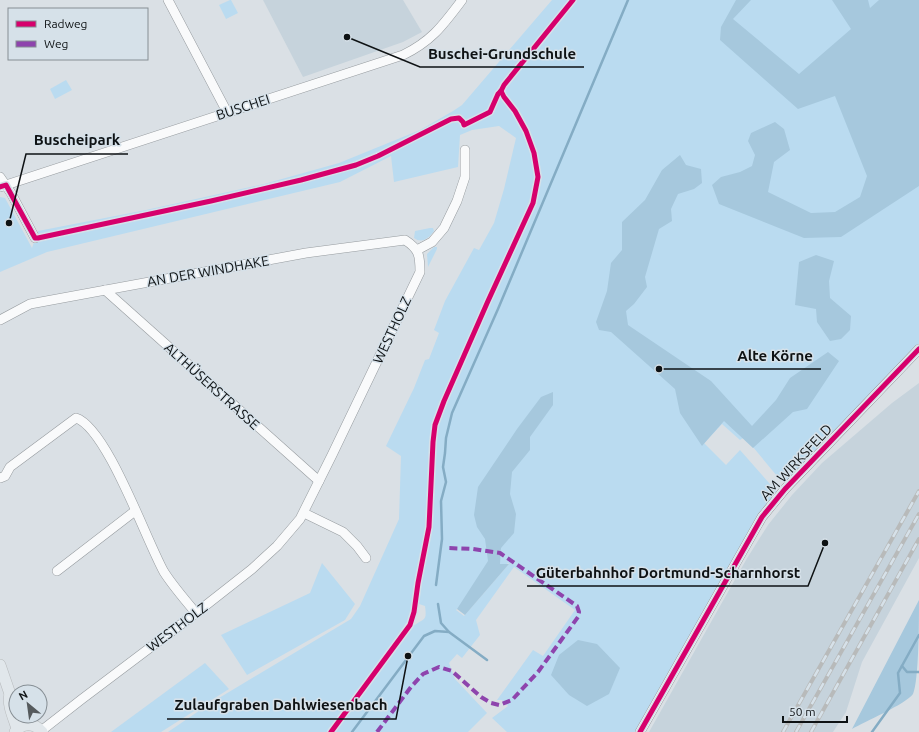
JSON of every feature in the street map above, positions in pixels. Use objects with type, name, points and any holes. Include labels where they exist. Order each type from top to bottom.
[{"type":"main road","points":[[0,665],[8,685]]},
{"type":"main road","points":[[20,725],[33,725],[42,732]]},
{"type":"street","points":[[168,0],[227,112]]},
{"type":"street","name":"BUSCHEI","points":[[3,186],[403,55],[418,48],[440,30],[462,0]]},
{"type":"street","points":[[417,250],[432,242],[444,228],[457,201],[465,177],[466,150]]},
{"type":"street","points":[[0,177],[3,186],[35,238]]},
{"type":"street","name":"AN DER WINDHAKE","points":[[0,320],[30,304],[306,253],[405,240],[417,250]]},
{"type":"street","name":"WESTHOLZ","points":[[42,732],[82,699],[196,613],[267,555],[277,546],[304,513],[420,272],[420,260],[417,250]]},
{"type":"street","name":"ALTHÜSERSTRASSE","points":[[105,290],[319,481]]},
{"type":"street","name":"AM WIRKSFELD","points":[[640,732],[762,517],[785,489],[919,349]]},
{"type":"street","points":[[0,478],[5,476],[10,467],[56,431],[76,418],[81,420],[91,429],[108,454],[165,573],[196,613]]},
{"type":"street","points":[[57,571],[135,511]]},
{"type":"street","points":[[304,513],[343,532],[357,546],[366,558]]},
{"type":"shaded area","points":[[230,0],[238,13],[226,19],[219,5]]},
{"type":"shaded area","points":[[263,0],[403,0],[422,32],[403,42],[303,77]]},
{"type":"shaded area","points":[[552,0],[919,0],[919,346],[787,480],[781,480],[753,447],[743,438],[740,440],[722,424],[704,443],[726,465],[740,450],[777,492],[638,732],[507,732],[492,718],[508,706],[502,700],[497,700],[533,650],[543,656],[575,610],[514,567],[476,620],[480,635],[462,658],[457,654],[449,663],[455,679],[487,713],[468,732],[334,732],[413,626],[424,619],[426,614],[425,606],[419,604],[413,623],[406,623],[327,732],[168,732],[209,704],[351,619],[360,606],[399,519],[401,456],[386,446],[414,388],[425,360],[429,359],[439,333],[434,330],[445,301],[474,248],[479,250],[494,223],[516,138],[499,126],[472,130],[460,135],[458,167],[394,182],[391,156],[340,182],[47,252],[0,272],[0,197],[5,198],[32,248],[38,231],[146,210],[264,184],[339,163],[420,130],[462,105]],"holes":[[[508,563],[509,564],[464,616],[456,610]]]},
{"type":"shaded area","points":[[736,0],[751,0],[733,19],[799,74],[851,29],[832,0],[868,0],[870,8],[879,0],[919,0],[919,186],[841,237],[804,238],[719,204],[712,185],[721,177],[740,172],[752,166],[755,155],[748,141],[751,133],[775,122],[784,129],[790,150],[774,162],[768,192],[811,213],[835,212],[860,197],[867,176],[835,96],[798,109],[720,40],[721,27]]},
{"type":"shaded area","points":[[66,80],[72,90],[55,99],[50,89]]},
{"type":"shaded area","points":[[680,155],[686,165],[701,169],[702,183],[694,189],[678,194],[671,209],[672,221],[659,229],[645,277],[647,287],[634,304],[626,311],[628,325],[711,381],[752,426],[776,400],[790,378],[828,352],[839,361],[807,409],[793,412],[753,448],[724,421],[702,446],[680,413],[675,389],[611,332],[599,330],[596,322],[607,291],[611,263],[622,250],[622,222],[645,200],[662,170]]},
{"type":"shaded area","points":[[433,228],[434,231],[428,238],[417,240],[414,238],[415,231]]},
{"type":"shaded area","points":[[434,247],[437,247],[437,249],[428,267],[427,254]]},
{"type":"shaded area","points":[[816,255],[834,261],[829,281],[830,298],[851,316],[850,330],[841,339],[830,341],[817,322],[816,309],[795,305],[799,262]]},
{"type":"shaded area","points":[[919,383],[919,558],[862,662],[846,712],[833,732],[649,732],[746,560],[768,525],[792,495],[822,463],[892,403]]},
{"type":"shaded area","points":[[553,392],[553,405],[530,437],[530,450],[512,472],[510,494],[516,514],[514,533],[501,548],[500,564],[509,564],[465,615],[457,609],[488,561],[485,539],[477,527],[474,515],[478,487],[517,429],[541,397]]},
{"type":"shaded area","points":[[322,563],[355,604],[345,620],[247,675],[221,635],[310,593]]},
{"type":"shaded area","points":[[919,600],[918,664],[913,694],[894,708],[852,729]]},
{"type":"shaded area","points":[[578,640],[597,644],[620,668],[609,694],[587,706],[569,695],[551,675],[559,655]]},
{"type":"shaded area","points":[[205,663],[229,689],[161,732],[111,732]]},
{"type":"waterway","points":[[436,585],[442,539],[441,501],[446,482],[443,467],[446,438],[452,413],[498,309],[628,0]]},
{"type":"waterway","points":[[438,604],[441,623],[449,632]]},
{"type":"waterway","points":[[352,732],[424,636],[435,631],[449,632],[487,660]]},
{"type":"waterway","points":[[872,732],[900,693],[898,673],[919,635]]},
{"type":"waterway","points":[[902,666],[907,672],[919,672]]},
{"type":"railway","points":[[783,732],[919,491]]},
{"type":"railway","points":[[796,732],[919,514]]},
{"type":"railway","points":[[811,732],[919,539]]},
{"type":"marked path","points":[[377,732],[411,687],[423,674],[439,667],[452,671],[481,697],[491,703],[499,705],[512,700],[538,672],[578,617],[579,612],[577,606],[500,553],[473,549],[447,548]]},
{"type":"cycle path","points":[[0,187],[6,185],[35,238],[38,238],[211,201],[301,180],[356,165],[378,156],[451,119],[459,118],[464,125],[490,112],[504,85],[573,0]]},
{"type":"cycle path","points":[[331,732],[410,625],[414,612],[429,527],[435,425],[488,301],[533,203],[538,177],[534,153],[526,131],[515,111],[501,91]]},
{"type":"cycle path","points":[[640,732],[762,517],[785,489],[919,349]]},
{"type":"place","name":"Buschei-Grundschule","points":[[347,37]]},
{"type":"place","name":"Buscheipark","points":[[9,223]]},
{"type":"place","name":"Alte Körne","points":[[659,369]]},
{"type":"place","name":"Güterbahnhof Dortmund-Scharnhorst","points":[[825,543]]},
{"type":"place","name":"Zulaufgraben Dahlwiesenbach","points":[[408,656]]}]
